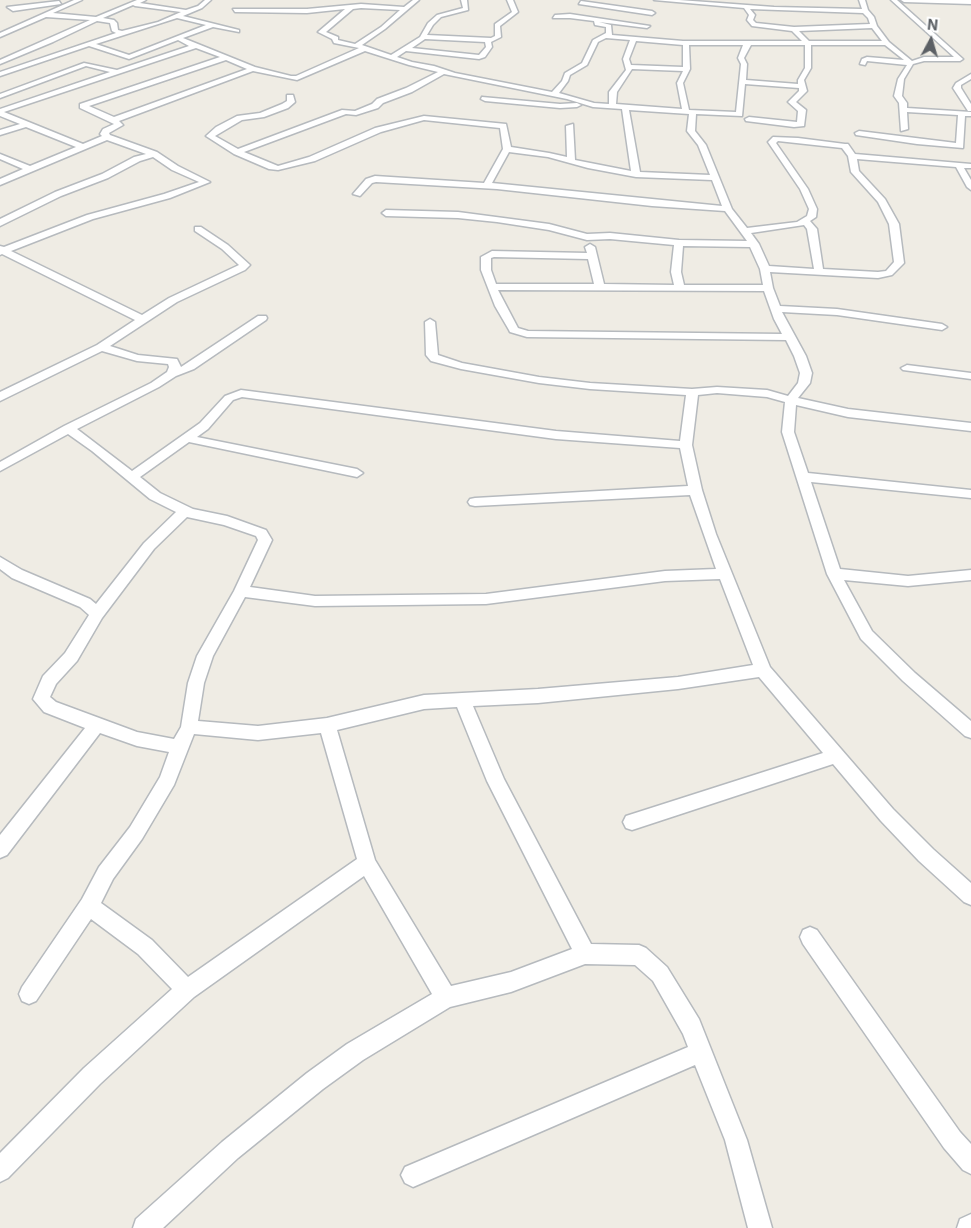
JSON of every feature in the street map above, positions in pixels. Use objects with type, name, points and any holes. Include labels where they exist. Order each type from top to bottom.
[{"type":"street","points":[[22,0],[10,7],[10,10],[79,0]]},
{"type":"street","points":[[48,0],[65,2]]},
{"type":"street","points":[[0,35],[79,0]]},
{"type":"street","points":[[0,62],[117,9],[143,0]]},
{"type":"street","points":[[0,74],[122,32],[160,23],[202,5],[208,0]]},
{"type":"street","points":[[356,46],[383,28],[416,0]]},
{"type":"street","points":[[392,57],[424,36],[430,24],[439,16],[461,12],[466,9],[464,0]]},
{"type":"street","points":[[424,36],[488,41],[498,37],[497,26],[515,12],[510,0]]},
{"type":"street","points":[[645,40],[647,34],[646,26],[658,0],[746,8],[863,5]]},
{"type":"street","points":[[894,0],[960,59]]},
{"type":"street","points":[[904,0],[971,2]]},
{"type":"street","points":[[242,2],[232,12],[405,8]]},
{"type":"street","points":[[581,2],[652,13]]},
{"type":"street","points":[[135,4],[150,8],[188,11]]},
{"type":"street","points":[[808,4],[863,5]]},
{"type":"street","points":[[863,5],[871,16],[874,26],[887,44],[911,63]]},
{"type":"street","points":[[351,8],[321,33],[336,38],[334,40],[336,42],[356,46],[411,64],[575,98],[586,103]]},
{"type":"street","points":[[746,8],[752,15],[751,22],[756,26],[794,29],[874,26]]},
{"type":"street","points":[[45,15],[75,16],[114,22],[115,30],[122,32]]},
{"type":"street","points":[[175,16],[237,31]]},
{"type":"street","points":[[555,16],[570,16],[646,26]]},
{"type":"street","points":[[196,20],[213,17]]},
{"type":"street","points":[[554,94],[565,81],[567,74],[585,64],[595,41],[609,34],[609,27],[596,22]]},
{"type":"street","points":[[100,66],[212,25]]},
{"type":"street","points":[[749,120],[794,125],[801,124],[802,110],[792,102],[803,91],[801,80],[802,75],[808,68],[808,44],[794,29]]},
{"type":"street","points":[[604,36],[633,40],[686,43],[808,44],[911,63],[924,59],[970,60]]},
{"type":"street","points":[[178,38],[253,69],[288,78],[297,78],[363,49]]},
{"type":"street","points":[[629,67],[626,59],[633,40]]},
{"type":"street","points":[[406,49],[483,56],[489,47],[488,41]]},
{"type":"street","points":[[686,43],[685,76],[680,83],[690,112],[691,131],[702,145],[728,209],[754,244],[765,269],[768,288],[775,309],[788,337],[800,356],[806,373],[804,383],[791,400],[788,432],[804,476],[834,574],[866,635],[909,677],[971,732]]},
{"type":"street","points":[[486,99],[560,106],[586,103],[626,108],[739,114],[744,64],[741,56],[749,43]]},
{"type":"street","points":[[88,44],[129,56]]},
{"type":"street","points":[[863,54],[887,44]]},
{"type":"street","points":[[0,112],[115,71],[196,46]]},
{"type":"street","points":[[461,61],[469,56]]},
{"type":"street","points":[[160,57],[189,69]]},
{"type":"street","points":[[107,137],[104,134],[106,131],[119,125],[114,120],[83,106],[224,58]]},
{"type":"street","points":[[904,129],[903,103],[898,96],[901,79],[911,63]]},
{"type":"street","points":[[0,96],[81,65],[92,64],[115,71]]},
{"type":"street","points":[[237,152],[345,112],[356,113],[375,106],[380,101],[408,90],[452,66]]},
{"type":"street","points":[[629,67],[686,69]]},
{"type":"street","points":[[612,106],[613,92],[629,67]]},
{"type":"street","points":[[114,120],[253,69]]},
{"type":"street","points":[[971,76],[958,84],[957,88],[971,109]]},
{"type":"street","points":[[742,82],[802,86]]},
{"type":"street","points":[[67,89],[104,98]]},
{"type":"street","points":[[290,97],[291,102],[285,106],[261,115],[240,118],[210,134],[211,137],[237,152],[272,167],[281,168],[312,159],[378,130],[421,118],[503,126],[507,149],[487,185]]},
{"type":"street","points":[[626,108],[636,174]]},
{"type":"street","points":[[904,110],[971,114]]},
{"type":"street","points":[[0,112],[82,147]]},
{"type":"street","points":[[859,134],[960,146],[961,113]]},
{"type":"street","points":[[0,133],[27,124]]},
{"type":"street","points":[[570,126],[571,162]]},
{"type":"street","points":[[0,182],[107,137],[154,154],[179,170],[206,182],[167,196],[90,217],[1,250]]},
{"type":"street","points":[[745,231],[806,222],[811,218],[813,209],[800,182],[772,140],[843,144],[852,156],[855,172],[876,194],[894,224],[899,263],[889,273],[878,275],[765,269]]},
{"type":"street","points":[[507,149],[549,155],[571,162],[636,174],[715,178]]},
{"type":"street","points":[[0,223],[58,194],[105,176],[137,159],[154,154]]},
{"type":"street","points":[[0,156],[30,169]]},
{"type":"street","points":[[852,156],[971,166]]},
{"type":"street","points":[[959,166],[971,186]]},
{"type":"street","points":[[357,194],[369,181],[375,180],[487,185],[600,196],[652,204],[728,209]]},
{"type":"street","points":[[386,213],[458,215],[506,220],[587,236],[610,236],[679,243],[754,244]]},
{"type":"street","points":[[806,222],[812,229],[819,272]]},
{"type":"street","points":[[0,397],[101,346],[174,300],[245,265],[225,247],[198,229]]},
{"type":"street","points":[[587,236],[600,286]]},
{"type":"street","points":[[679,243],[676,272],[679,286]]},
{"type":"street","points":[[1,250],[143,320]]},
{"type":"street","points":[[592,256],[492,254],[486,257],[486,270],[492,287],[514,330],[519,333],[788,337]]},
{"type":"street","points":[[492,287],[679,286],[768,288]]},
{"type":"street","points":[[775,309],[837,312],[942,327]]},
{"type":"street","points":[[0,467],[68,428],[155,385],[172,374],[190,367],[262,318]]},
{"type":"street","points":[[430,322],[432,356],[440,361],[539,380],[627,389],[692,392],[717,390],[767,394],[848,413],[971,427]]},
{"type":"street","points":[[101,346],[137,358],[173,361],[175,368],[172,374]]},
{"type":"street","points":[[906,368],[971,376]]},
{"type":"street","points":[[692,392],[686,446],[695,490],[709,534],[763,670],[893,822],[971,896]]},
{"type":"street","points":[[132,477],[204,426],[229,398],[241,393],[442,420],[477,422],[556,435],[686,446]]},
{"type":"street","points":[[29,994],[88,906],[106,873],[136,833],[168,780],[179,747],[189,727],[196,683],[206,656],[241,591],[265,540],[261,533],[227,521],[185,511],[155,496],[68,428]]},
{"type":"street","points":[[186,438],[358,473]]},
{"type":"street","points":[[804,476],[971,494]]},
{"type":"street","points":[[475,502],[695,490]]},
{"type":"street","points":[[179,747],[137,739],[97,725],[50,707],[42,699],[49,680],[71,657],[98,614],[149,546],[185,511]]},
{"type":"street","points":[[0,562],[17,574],[85,603],[98,614]]},
{"type":"street","points":[[241,591],[315,602],[486,599],[665,576],[725,574]]},
{"type":"street","points":[[834,574],[908,581],[971,575]]},
{"type":"street","points":[[189,727],[258,733],[327,725],[424,702],[538,696],[678,683],[763,670]]},
{"type":"street","points":[[463,701],[496,780],[585,954]]},
{"type":"street","points":[[0,850],[97,725]]},
{"type":"street","points":[[327,725],[367,863],[446,997]]},
{"type":"street","points":[[632,822],[835,756]]},
{"type":"street","points":[[0,1170],[92,1076],[186,990],[367,863]]},
{"type":"street","points":[[88,906],[145,947],[186,990]]},
{"type":"street","points":[[810,937],[941,1125],[971,1162]]},
{"type":"street","points":[[145,1228],[230,1150],[315,1081],[355,1052],[446,997],[511,982],[585,954],[639,955],[660,974],[691,1027],[736,1140],[760,1228]]},
{"type":"street","points":[[413,1175],[701,1052]]}]
